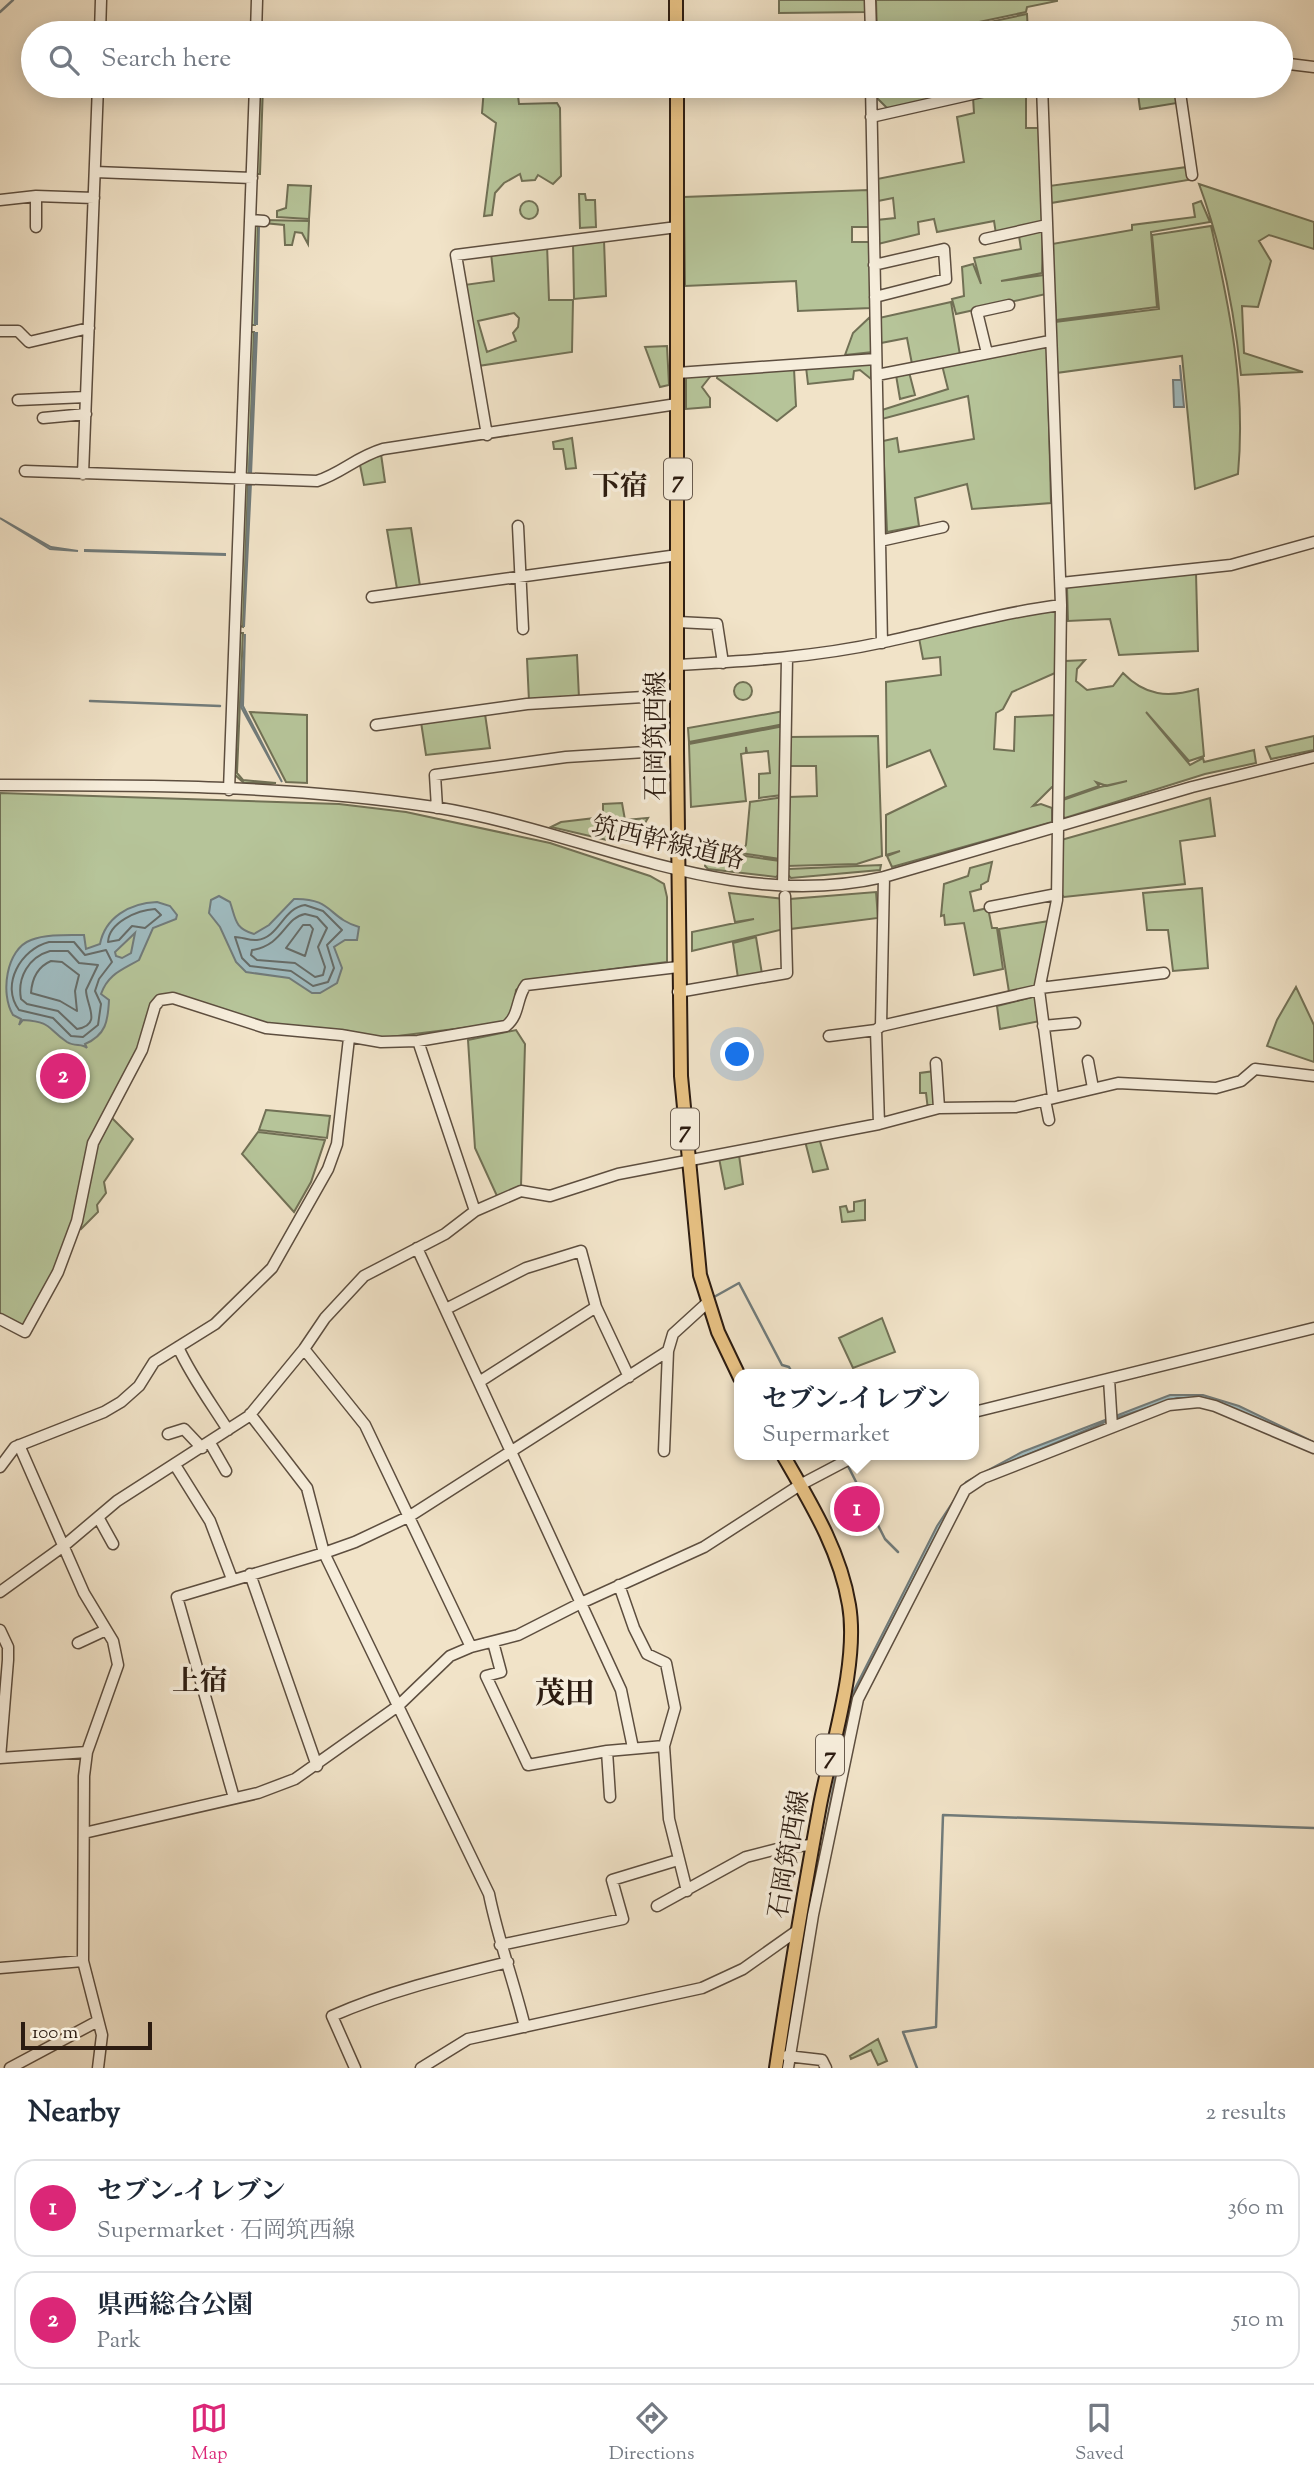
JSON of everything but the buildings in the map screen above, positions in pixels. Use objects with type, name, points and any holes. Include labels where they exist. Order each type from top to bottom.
[{"type":"main road","points":[[676,0],[677,21]]},
{"type":"main road","name":"石岡筑西線","points":[[677,98],[677,750],[681,1076],[696,1251],[707,1303],[736,1369]]},
{"type":"main road","name":"石岡筑西線","points":[[781,2060],[798,1930],[807,1914],[813,1845],[843,1694],[850,1620],[846,1589],[834,1551],[786,1460]]},
{"type":"street","points":[[100,21],[101,0]]},
{"type":"street","points":[[256,21],[257,0]]},
{"type":"street","points":[[870,0],[870,21]]},
{"type":"street","points":[[1293,64],[1314,67]]},
{"type":"street","points":[[83,474],[98,98]]},
{"type":"street","points":[[229,790],[255,98]]},
{"type":"street","points":[[871,98],[882,643]]},
{"type":"street","points":[[872,117],[955,98]]},
{"type":"street","points":[[1042,98],[1061,583],[1056,894],[1040,989],[1049,1120]]},
{"type":"street","points":[[1181,98],[1192,175]]},
{"type":"street","points":[[95,172],[252,178]]},
{"type":"street","points":[[0,200],[36,196],[94,198]]},
{"type":"street","points":[[36,196],[36,227]]},
{"type":"street","points":[[250,220],[264,221]]},
{"type":"street","points":[[985,239],[1047,225]]},
{"type":"street","points":[[487,435],[456,255],[677,228]]},
{"type":"street","points":[[874,265],[944,249],[946,279],[875,297]]},
{"type":"street","points":[[987,353],[976,312],[1009,305]]},
{"type":"street","points":[[0,331],[18,331],[29,342],[89,328]]},
{"type":"street","points":[[877,375],[1050,341]]},
{"type":"street","points":[[677,373],[876,359]]},
{"type":"street","points":[[18,400],[86,397]]},
{"type":"street","points":[[25,471],[317,481],[330,477],[358,456],[383,449],[677,404]]},
{"type":"street","points":[[43,418],[86,414]]},
{"type":"street","points":[[517,526],[523,629]]},
{"type":"street","points":[[880,541],[943,527]]},
{"type":"street","points":[[1061,583],[1231,565],[1314,542]]},
{"type":"street","points":[[372,597],[678,555]]},
{"type":"street","points":[[678,665],[787,659],[882,643],[1000,613],[1061,605]]},
{"type":"street","points":[[678,622],[717,624],[723,663]]},
{"type":"street","points":[[678,992],[787,972],[784,891],[787,659]]},
{"type":"street","points":[[376,725],[527,704],[677,695]]},
{"type":"street","points":[[437,808],[435,775],[566,757],[677,750]]},
{"type":"street","name":"筑西幹線道路","points":[[0,785],[229,790],[380,800],[495,820],[678,872],[784,891],[850,885],[884,877],[1192,787],[1314,757]]},
{"type":"street","points":[[879,1124],[884,877]]},
{"type":"street","points":[[990,907],[1056,894]]},
{"type":"street","points":[[0,1319],[25,1332],[58,1272],[77,1221],[93,1143],[142,1050],[155,1006],[160,1000],[173,998],[265,1028],[341,1035],[381,1042],[418,1041],[506,1026],[517,1012],[520,993],[526,985],[678,967]]},
{"type":"street","points":[[829,1037],[879,1028],[1040,989],[1164,973]]},
{"type":"street","points":[[1043,1026],[1075,1023]]},
{"type":"street","points":[[0,1467],[19,1445],[104,1412],[121,1402],[139,1386],[154,1362],[215,1324],[272,1268],[303,1215],[337,1144],[349,1038]]},
{"type":"street","points":[[418,1041],[475,1211]]},
{"type":"street","points":[[1088,1061],[1093,1088]]},
{"type":"street","points":[[936,1063],[939,1108]]},
{"type":"street","points":[[0,1592],[65,1545],[117,1501],[206,1446],[250,1414],[350,1288],[364,1276],[445,1234],[475,1211],[521,1191],[550,1196],[618,1174],[761,1144],[879,1124],[939,1108],[1016,1107],[1093,1088],[1128,1083],[1216,1088],[1241,1081],[1255,1069],[1267,1068],[1314,1076]]},
{"type":"street","points":[[417,1248],[621,1690],[633,1748]]},
{"type":"street","points":[[446,1310],[526,1268],[581,1251],[596,1307],[629,1377]]},
{"type":"street","points":[[664,1451],[663,1409],[668,1351],[673,1334],[707,1303]]},
{"type":"street","points":[[479,1382],[596,1307]]},
{"type":"street","points":[[979,1411],[1314,1328]]},
{"type":"street","points":[[178,1347],[188,1370],[198,1380],[228,1430]]},
{"type":"street","points":[[304,1349],[365,1425],[471,1647]]},
{"type":"street","points":[[234,1798],[177,1597],[324,1553],[355,1542],[410,1516],[668,1351]]},
{"type":"street","points":[[1109,1379],[1112,1427]]},
{"type":"street","points":[[781,2060],[807,1914],[858,1699],[965,1490],[983,1478],[1169,1405],[1199,1402],[1314,1448]]},
{"type":"street","points":[[250,1414],[307,1488],[324,1553],[489,1894],[500,1945],[508,1962],[525,2027]]},
{"type":"street","points":[[168,1434],[184,1429],[206,1446],[226,1471]]},
{"type":"street","points":[[19,1445],[84,1593],[113,1641],[118,1665],[87,1752],[83,1961],[102,2035],[98,2068]]},
{"type":"street","points":[[84,1833],[234,1798],[295,1779],[317,1766],[398,1706],[450,1656],[471,1647],[518,1635],[704,1547],[800,1486],[849,1460]]},
{"type":"street","points":[[175,1465],[207,1516],[232,1579]]},
{"type":"street","points":[[195,1523],[207,1516]]},
{"type":"street","points":[[98,1517],[113,1544]]},
{"type":"street","points":[[250,1574],[317,1766]]},
{"type":"street","points":[[619,1586],[634,1628],[647,1654],[666,1663],[675,1708],[664,1746],[669,1819],[687,1891]]},
{"type":"street","points":[[0,1630],[8,1647],[8,1660],[0,1758],[87,1752]]},
{"type":"street","points":[[78,1643],[106,1630]]},
{"type":"street","points":[[493,1642],[500,1672],[486,1676],[528,1765],[607,1751],[664,1746]]},
{"type":"street","points":[[607,1751],[610,1797]]},
{"type":"street","points":[[657,1906],[746,1857],[785,1847],[813,1845]]},
{"type":"street","points":[[500,1945],[623,1919],[612,1880],[678,1860]]},
{"type":"street","points":[[421,2068],[468,2039],[702,1987],[743,1969],[798,1930]]},
{"type":"street","points":[[0,1968],[83,1961]]},
{"type":"street","points":[[355,2068],[332,2016],[374,1997],[429,1980],[508,1962]]},
{"type":"street","points":[[10,2068],[98,2021]]},
{"type":"street","points":[[781,2060],[816,2058],[822,2060],[826,2068]]},
{"type":"street","points":[[781,2060],[788,2068]]},
{"type":"green space","points":[[779,0],[867,0],[867,12],[779,13]]},
{"type":"green space","points":[[876,0],[1057,0],[1027,7],[1026,12],[984,21],[877,21]]},
{"type":"green space","points":[[1027,14],[1027,21],[994,21]]},
{"type":"green space","points":[[259,98],[263,98],[260,174],[256,174]]},
{"type":"green space","points":[[483,98],[518,98],[519,104],[557,103],[560,108],[561,176],[553,184],[538,175],[535,180],[522,181],[520,174],[504,183],[495,193],[492,215],[484,216],[496,123],[482,113]]},
{"type":"green space","points":[[877,98],[933,98],[888,109]]},
{"type":"green space","points":[[973,98],[1026,98],[1026,128],[1040,128],[1042,222],[996,234],[994,221],[937,232],[934,219],[918,222],[919,234],[878,244],[877,220],[895,218],[893,198],[878,201],[877,179],[964,162],[957,117],[974,113]]},
{"type":"green space","points":[[1139,98],[1176,98],[1177,103],[1140,109]]},
{"type":"green space","points":[[1187,167],[1188,180],[1051,203],[1049,186]]},
{"type":"green space","points":[[1199,184],[1314,222],[1314,249],[1269,235],[1259,241],[1271,261],[1258,307],[1242,306],[1244,353],[1303,372],[1241,375],[1226,278]]},
{"type":"green space","points":[[288,185],[311,186],[309,219],[277,217],[277,211],[286,208]]},
{"type":"green space","points":[[868,190],[869,227],[852,227],[852,242],[869,242],[871,308],[798,311],[796,281],[685,286],[684,197]]},
{"type":"green space","points":[[579,194],[585,194],[586,200],[595,200],[596,227],[580,228]]},
{"type":"green space","points":[[525,201],[533,201],[538,210],[536,217],[525,219],[520,214],[520,206]]},
{"type":"green space","points":[[1201,201],[1210,222],[1151,232],[1157,307],[1056,320],[1052,244],[1132,230],[1132,225],[1195,217],[1193,204]]},
{"type":"green space","points":[[264,220],[309,221],[308,244],[302,233],[295,232],[292,245],[285,245],[284,225],[264,223]]},
{"type":"green space","points":[[255,225],[258,225],[255,325],[251,325]]},
{"type":"green space","points":[[1211,226],[1235,349],[1240,442],[1238,474],[1195,489],[1182,356],[1056,373],[1055,322],[1159,309],[1152,235]]},
{"type":"green space","points":[[1043,230],[1042,273],[1001,281],[1044,275],[1046,294],[956,314],[952,299],[964,296],[962,267],[973,264],[981,284],[974,258],[1021,249],[1019,236]]},
{"type":"green space","points":[[604,240],[606,296],[574,299],[573,243]]},
{"type":"green space","points":[[547,244],[549,300],[573,300],[572,352],[478,366],[464,285],[494,281],[491,253]],"holes":[[[514,313],[519,318],[518,327],[513,333],[516,341],[487,352],[478,321]]]},
{"type":"green space","points":[[951,302],[960,355],[912,364],[907,338],[881,343],[879,318]]},
{"type":"green space","points":[[870,317],[873,352],[845,355],[853,333]]},
{"type":"green space","points":[[250,332],[254,332],[249,476],[246,476]]},
{"type":"green space","points":[[1047,344],[1051,503],[972,509],[967,484],[915,498],[919,526],[887,532],[883,441],[897,438],[899,452],[974,439],[968,396],[882,419],[882,410],[948,389],[942,365]]},
{"type":"green space","points":[[667,346],[669,385],[660,387],[645,347]]},
{"type":"green space","points":[[871,363],[871,379],[860,370],[854,371],[853,379],[808,384],[806,367]]},
{"type":"green space","points":[[794,369],[796,406],[777,421],[717,378],[718,373]]},
{"type":"green space","points":[[909,372],[915,395],[900,399],[896,375]]},
{"type":"green space","points":[[713,373],[702,387],[710,398],[710,407],[686,409],[686,375]]},
{"type":"green space","points":[[572,438],[576,468],[566,469],[563,449],[554,449],[553,442]]},
{"type":"green space","points":[[381,454],[385,482],[364,485],[360,465],[363,460]]},
{"type":"green space","points":[[245,483],[248,484],[243,627],[240,626]]},
{"type":"green space","points":[[411,528],[420,586],[397,589],[387,530]]},
{"type":"green space","points":[[1196,573],[1198,651],[1119,655],[1110,619],[1068,621],[1067,587]]},
{"type":"green space","points":[[1052,610],[1057,612],[1055,673],[1012,692],[1003,709],[996,713],[994,749],[1014,751],[1015,717],[1055,715],[1053,786],[1033,806],[1041,804],[1052,808],[1052,822],[892,867],[887,856],[900,851],[886,855],[886,815],[946,786],[930,750],[887,767],[886,682],[941,675],[940,657],[923,659],[919,638],[1003,616]]},
{"type":"green space","points":[[240,633],[243,633],[237,773],[243,780],[276,783],[244,783],[235,775]]},
{"type":"green space","points":[[577,655],[579,698],[529,701],[527,659]]},
{"type":"green space","points":[[1085,660],[1077,669],[1076,681],[1087,690],[1113,686],[1123,673],[1148,691],[1177,694],[1198,689],[1204,756],[1189,761],[1146,712],[1190,765],[1203,758],[1204,762],[1254,750],[1256,763],[1205,774],[1065,818],[1061,816],[1060,801],[1106,786],[1096,782],[1099,786],[1062,799],[1065,661]]},
{"type":"green space","points":[[743,682],[749,685],[752,691],[749,697],[743,700],[737,697],[734,691],[737,685]]},
{"type":"green space","points":[[784,711],[784,724],[689,742],[688,728]]},
{"type":"green space","points":[[250,712],[307,715],[307,783],[286,782]]},
{"type":"green space","points":[[485,714],[490,748],[426,755],[421,722]]},
{"type":"green space","points":[[784,726],[782,795],[759,798],[759,774],[770,773],[768,751],[747,753],[746,747],[746,753],[741,754],[746,801],[691,807],[689,744]]},
{"type":"green space","points":[[878,736],[882,856],[857,864],[787,866],[789,797],[817,796],[816,766],[790,766],[790,737]]},
{"type":"green space","points":[[1314,736],[1314,750],[1271,759],[1266,747]]},
{"type":"green space","points":[[0,793],[339,804],[406,812],[550,843],[650,876],[664,884],[667,897],[667,962],[528,980],[516,990],[513,1014],[504,1023],[381,1038],[354,1036],[350,1031],[274,1027],[159,996],[150,1008],[137,1054],[96,1129],[73,1222],[52,1274],[23,1328],[0,1316]]},
{"type":"green space","points":[[784,797],[780,859],[740,853],[746,845],[750,802]]},
{"type":"green space","points":[[1210,798],[1215,836],[1180,841],[1185,884],[1064,897],[1060,893],[1061,840]]},
{"type":"green space","points":[[622,803],[625,820],[648,818],[639,833],[609,831],[607,840],[551,827],[561,822],[603,817],[603,804]]},
{"type":"green space","points":[[709,844],[739,855],[780,861],[781,873],[776,877],[708,869],[705,866]]},
{"type":"green space","points":[[992,862],[988,881],[981,885],[981,889],[970,892],[974,911],[988,908],[992,928],[997,928],[1003,969],[974,975],[964,923],[945,925],[944,915],[941,916],[944,884],[968,876],[970,868]]},
{"type":"green space","points":[[881,865],[880,870],[791,878],[787,874],[788,869]]},
{"type":"green space","points":[[1202,888],[1208,968],[1173,971],[1168,930],[1147,930],[1143,893]]},
{"type":"green space","points":[[876,892],[878,918],[790,929],[790,899]]},
{"type":"green space","points":[[729,893],[784,899],[784,929],[692,951],[692,932],[754,919],[735,922]]},
{"type":"green space","points":[[1049,921],[1038,986],[1009,992],[999,929]]},
{"type":"green space","points":[[756,937],[762,974],[738,978],[733,943]]},
{"type":"green space","points":[[1296,987],[1314,1025],[1314,1062],[1267,1046],[1277,1020]]},
{"type":"green space","points":[[1036,996],[1040,1021],[1000,1029],[997,1006]]},
{"type":"green space","points":[[516,1030],[525,1044],[521,1186],[497,1196],[475,1148],[468,1040]]},
{"type":"green space","points":[[935,1071],[937,1107],[928,1110],[926,1093],[920,1093],[920,1073]]},
{"type":"green space","points":[[266,1110],[330,1116],[327,1138],[259,1130]]},
{"type":"green space","points":[[111,1117],[133,1139],[104,1182],[106,1193],[97,1205],[98,1212],[81,1229],[77,1225],[95,1143]]},
{"type":"green space","points":[[258,1132],[325,1140],[311,1182],[294,1212],[242,1154]]},
{"type":"green space","points":[[819,1138],[828,1169],[813,1172],[805,1141]]},
{"type":"green space","points":[[739,1155],[743,1184],[725,1189],[719,1158]]},
{"type":"green space","points":[[865,1200],[865,1220],[842,1222],[840,1207],[846,1206],[848,1212],[854,1211],[854,1202]]},
{"type":"green space","points":[[882,1318],[895,1352],[853,1368],[839,1338]]},
{"type":"green space","points":[[878,2039],[887,2061],[878,2065],[871,2050],[851,2059],[850,2056]]},
{"type":"water","points":[[259,226],[257,324],[255,324]]},
{"type":"water","points":[[255,333],[257,333],[249,475]]},
{"type":"water","points":[[1180,365],[1184,407],[1174,407],[1173,380],[1181,380]]},
{"type":"water","points":[[249,483],[251,483],[244,627]]},
{"type":"water","points":[[0,518],[51,547],[78,551],[50,549]]},
{"type":"water","points":[[85,551],[225,554],[225,555]]},
{"type":"water","points":[[245,634],[243,706],[282,782],[241,707]]},
{"type":"water","points":[[219,896],[230,902],[239,926],[254,934],[269,925],[294,899],[324,905],[341,919],[359,927],[357,940],[345,940],[334,947],[342,968],[337,983],[320,993],[312,993],[289,978],[246,972],[236,962],[220,927],[209,913],[211,900]]},
{"type":"water","points":[[157,902],[170,906],[177,915],[176,919],[153,928],[139,960],[116,973],[107,982],[101,994],[109,1000],[107,1021],[102,1032],[85,1044],[87,1048],[67,1042],[40,1022],[23,1020],[19,1025],[21,1019],[13,1015],[9,1006],[6,984],[11,962],[23,945],[43,937],[84,935],[86,949],[100,944],[107,927],[120,914],[147,903]],"holes":[[[135,933],[131,953],[122,958],[116,956],[115,952]]]},
{"type":"water","points":[[1170,1395],[1203,1395],[1239,1406],[1314,1442],[1202,1398],[1177,1398],[1110,1420],[982,1474],[963,1488],[945,1518],[854,1694],[841,1755],[839,1754],[851,1696],[937,1526],[966,1482],[1022,1452]]},
{"type":"waterway","points":[[0,12],[13,0]]},
{"type":"waterway","points":[[90,701],[220,706]]},
{"type":"waterway","points":[[714,1297],[739,1283],[782,1365],[790,1369]]},
{"type":"waterway","points":[[848,1466],[885,1539],[898,1552]]},
{"type":"waterway","points":[[818,1869],[840,1752]]},
{"type":"waterway","points":[[917,2068],[903,2032],[936,2027],[943,1815],[1314,1828]]},
{"type":"place","name":"県西総合公園","points":[[63,1076]]},
{"type":"place","name":"セブン-イレブン","points":[[857,1509]]},
{"type":"district","name":"下宿","points":[[620,485]]},
{"type":"district","name":"上宿","points":[[200,1680]]},
{"type":"district","name":"茂田","points":[[565,1693]]}]
